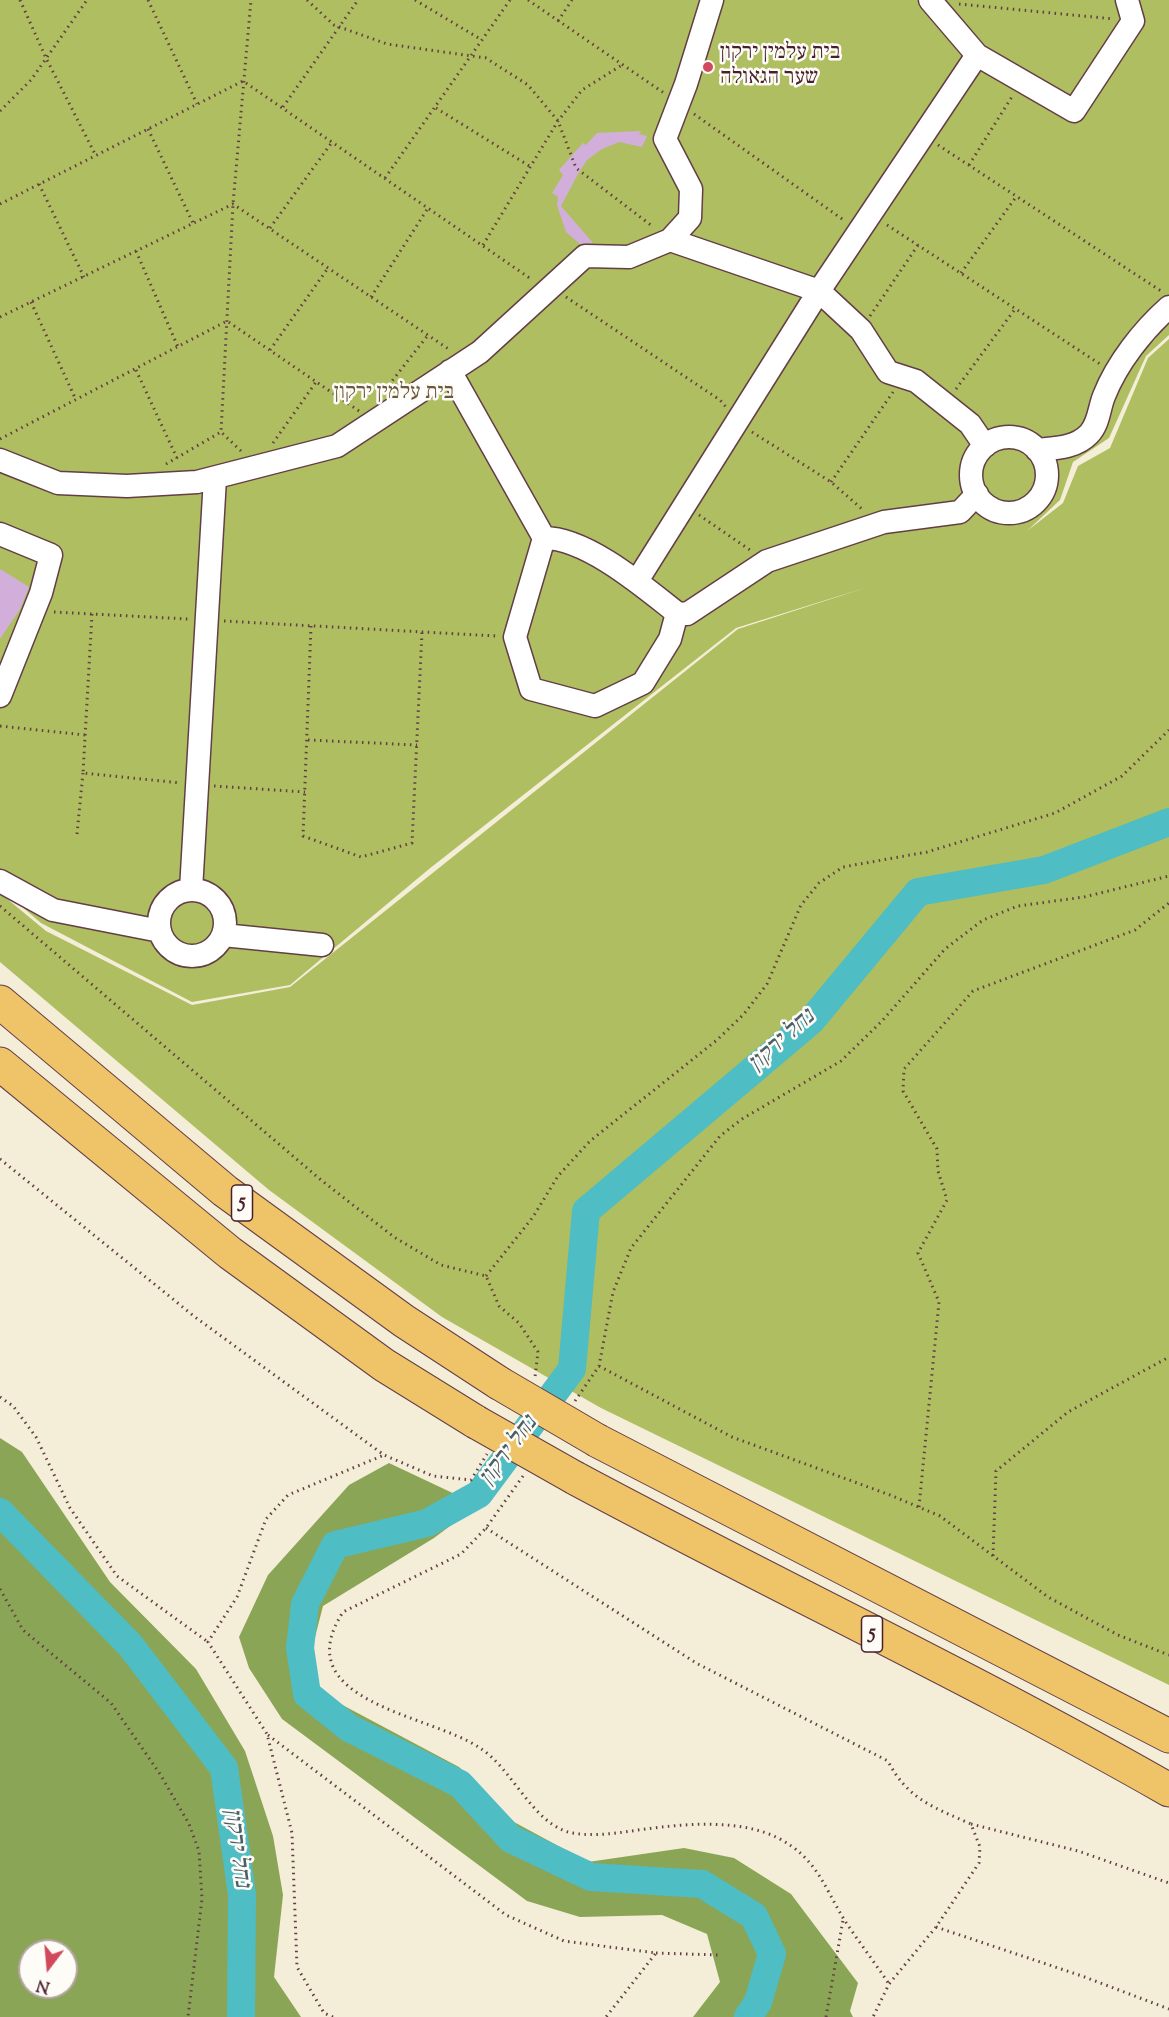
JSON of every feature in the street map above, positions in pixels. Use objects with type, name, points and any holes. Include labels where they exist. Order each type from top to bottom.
[{"type":"highway","name":"5","points":[[0,1002],[225,1191],[404,1322],[500,1383],[598,1442],[1169,1736]]},
{"type":"highway","name":"5","points":[[0,1064],[230,1253],[384,1365],[476,1422],[715,1554],[1087,1743],[1169,1790]]},
{"type":"lane","points":[[0,460],[58,483],[127,486],[197,482],[337,446],[458,366],[585,256],[629,257],[670,240],[690,218],[691,189],[665,139],[686,84],[712,0]]},
{"type":"lane","points":[[931,1],[977,55],[1074,111],[1130,10]]},
{"type":"lane","points":[[637,581],[819,291],[977,55]]},
{"type":"lane","points":[[670,240],[819,291],[861,330],[888,372],[916,381],[970,424],[985,446]]},
{"type":"lane","points":[[1037,450],[1066,447],[1089,435],[1116,374],[1136,343],[1169,307]]},
{"type":"lane","points":[[458,366],[544,538],[515,637],[531,688],[595,706],[643,683],[670,639],[677,613]]},
{"type":"lane","points":[[1006,437],[1028,442],[1037,450],[1044,460],[1047,479],[1041,496],[1021,511],[996,510],[985,504],[972,485],[973,463],[985,446],[1006,437]]},
{"type":"lane","points":[[191,890],[215,478]]},
{"type":"lane","points":[[544,538],[558,538],[624,570],[677,613],[687,614],[767,561],[879,524],[960,512],[977,494]]},
{"type":"lane","points":[[0,534],[51,555],[34,611],[0,696]]},
{"type":"lane","points":[[0,881],[53,910],[160,931]]},
{"type":"lane","points":[[191,890],[202,891],[214,898],[222,908],[226,923],[224,935],[216,947],[194,956],[172,950],[160,931],[159,920],[163,908],[179,892],[191,890]]},
{"type":"lane","points":[[224,935],[322,945]]},
{"type":"path","points":[[20,0],[46,58],[96,156]]},
{"type":"path","points":[[0,111],[31,80],[87,0]]},
{"type":"path","points":[[148,0],[197,104]]},
{"type":"path","points":[[251,0],[233,204],[222,432],[257,467],[316,382]]},
{"type":"path","points":[[307,0],[334,25],[387,44],[486,58],[528,85],[558,121],[576,168],[670,240]]},
{"type":"path","points":[[283,107],[358,0]]},
{"type":"path","points":[[415,0],[482,40]]},
{"type":"path","points":[[385,178],[510,0]]},
{"type":"path","points":[[558,21],[572,0]]},
{"type":"path","points":[[931,1],[1130,10]]},
{"type":"path","points":[[483,246],[558,121],[582,90],[622,65]]},
{"type":"path","points":[[0,204],[243,81]]},
{"type":"path","points":[[243,81],[483,246],[720,400],[738,423],[831,482],[879,524]]},
{"type":"path","points":[[969,165],[1022,81]]},
{"type":"path","points":[[436,108],[531,166]]},
{"type":"path","points":[[148,129],[193,224]]},
{"type":"path","points":[[924,136],[1169,296]]},
{"type":"path","points":[[270,229],[332,142]]},
{"type":"path","points":[[39,184],[84,277]]},
{"type":"path","points":[[961,273],[1017,196]]},
{"type":"path","points":[[0,317],[233,204]]},
{"type":"path","points":[[233,204],[428,335],[458,366]]},
{"type":"path","points":[[371,297],[428,207]]},
{"type":"path","points":[[872,215],[1116,374]]},
{"type":"path","points":[[861,330],[918,245]]},
{"type":"path","points":[[136,251],[178,347]]},
{"type":"path","points":[[270,350],[328,267]]},
{"type":"path","points":[[31,302],[76,400]]},
{"type":"path","points":[[945,404],[1016,309]]},
{"type":"path","points":[[0,439],[227,321]]},
{"type":"path","points":[[227,321],[375,422]]},
{"type":"path","points":[[380,397],[428,335]]},
{"type":"path","points":[[135,369],[177,458]]},
{"type":"path","points":[[831,482],[903,377]]},
{"type":"path","points":[[157,469],[222,432]]},
{"type":"path","points":[[685,506],[767,561]]},
{"type":"path","points":[[34,611],[515,637]]},
{"type":"path","points":[[77,834],[83,773],[92,614]]},
{"type":"path","points":[[311,626],[303,836],[361,857],[412,843],[422,632]]},
{"type":"path","points":[[0,726],[85,735]]},
{"type":"path","points":[[486,1276],[534,1217],[558,1176],[590,1141],[717,1040],[744,1014],[767,984],[801,905],[819,883],[843,867],[927,852],[1055,813],[1122,776],[1169,730]]},
{"type":"path","points":[[307,740],[417,746]]},
{"type":"path","points":[[83,773],[305,792]]},
{"type":"path","points":[[1169,876],[1084,897],[1018,906],[983,920],[945,949],[882,1021],[841,1061],[742,1119],[720,1136],[631,1248],[613,1292],[599,1366],[732,1437],[940,1516],[1048,1597],[1118,1635],[1169,1655]]},
{"type":"path","points":[[919,1507],[939,1302],[918,1252],[948,1200],[938,1171],[937,1149],[903,1092],[904,1069],[973,991],[1135,930],[1169,903]]},
{"type":"path","points":[[0,906],[321,1180],[394,1237],[441,1265],[486,1276]]},
{"type":"path","points":[[0,1159],[195,1317],[384,1455],[434,1476],[471,1480]]},
{"type":"path","points":[[486,1276],[499,1306],[519,1323],[538,1352]]},
{"type":"path","points":[[993,1556],[996,1471],[1068,1412],[1169,1357]]},
{"type":"path","points":[[0,1397],[13,1406],[36,1437],[70,1508],[117,1576],[208,1642],[267,1734],[292,1833],[297,1967],[324,2013],[333,2017]]},
{"type":"path","points":[[208,1642],[237,1597],[266,1519],[280,1503],[288,1495],[384,1455]]},
{"type":"path","points":[[889,1984],[844,1918],[821,1875],[802,1854],[778,1838],[751,1828],[664,1827],[597,1836],[569,1832],[544,1818],[501,1766],[480,1747],[365,1697],[340,1682],[330,1666],[327,1647],[332,1628],[343,1612],[461,1554],[486,1528],[696,1663],[888,1761],[898,1780],[924,1803],[971,1824],[1078,1851],[1169,1883]]},
{"type":"path","points":[[0,1589],[23,1630],[111,1703],[160,1774],[189,1824],[199,1851],[202,1899],[188,2017]]},
{"type":"path","points":[[267,1734],[506,1915],[564,1941],[656,1953],[718,1955]]},
{"type":"path","points":[[873,2017],[889,1984],[936,1927],[979,1863],[980,1846],[971,1824]]},
{"type":"path","points":[[826,2017],[844,1918]]},
{"type":"path","points":[[936,1927],[1082,1976],[1169,2009]]},
{"type":"path","points":[[606,2017],[656,1953]]},
{"type":"green space","name":"בית עלמין ירקון","points":[[0,0],[1169,0],[1169,335],[1146,356],[1109,438],[1073,462],[1060,500],[1027,531],[1063,503],[1078,466],[1110,448],[1148,358],[1169,339],[1169,1685],[601,1408],[442,1317],[269,1190],[0,962],[0,893],[46,931],[192,1005],[290,987],[738,629],[868,587],[736,628],[429,869],[290,985],[192,1002],[41,923],[0,888]]},
{"type":"green space","points":[[0,1438],[22,1452],[110,1582],[196,1669],[245,1751],[273,1836],[283,1895],[274,1977],[301,2017],[0,2017]]},
{"type":"green space","points":[[389,1463],[478,1505],[434,1538],[323,1606],[303,1684],[459,1767],[514,1822],[588,1862],[684,1848],[734,1858],[791,1894],[858,1983],[850,2011],[853,2017],[693,2017],[720,1982],[707,1934],[662,1915],[580,1917],[527,1901],[282,1719],[249,1668],[239,1637],[268,1575],[349,1485]]},
{"type":"building","points":[[641,131],[639,134],[647,136],[642,147],[619,142],[602,149],[587,160],[578,174],[561,206],[593,243],[580,244],[566,232],[557,205],[558,197],[552,193],[563,175],[559,170],[583,143],[586,145],[597,133]]},
{"type":"building","points":[[0,569],[29,587],[20,609],[0,639]]},
{"type":"waterway","name":"נחל ירקון","points":[[748,2017],[758,2002],[772,1954],[754,1916],[702,1884],[591,1877],[511,1839],[460,1784],[349,1728],[307,1694],[300,1648],[305,1604],[335,1545],[427,1523],[479,1494],[572,1369],[586,1211],[811,1021],[918,892],[1044,870],[1169,822]]},
{"type":"waterway","name":"נחל ירקון","points":[[0,1512],[130,1645],[224,1768],[242,1895],[241,2017]]},
{"type":"place","name":"בית עלמין ירקון שער הגאולה","points":[[708,67]]}]
